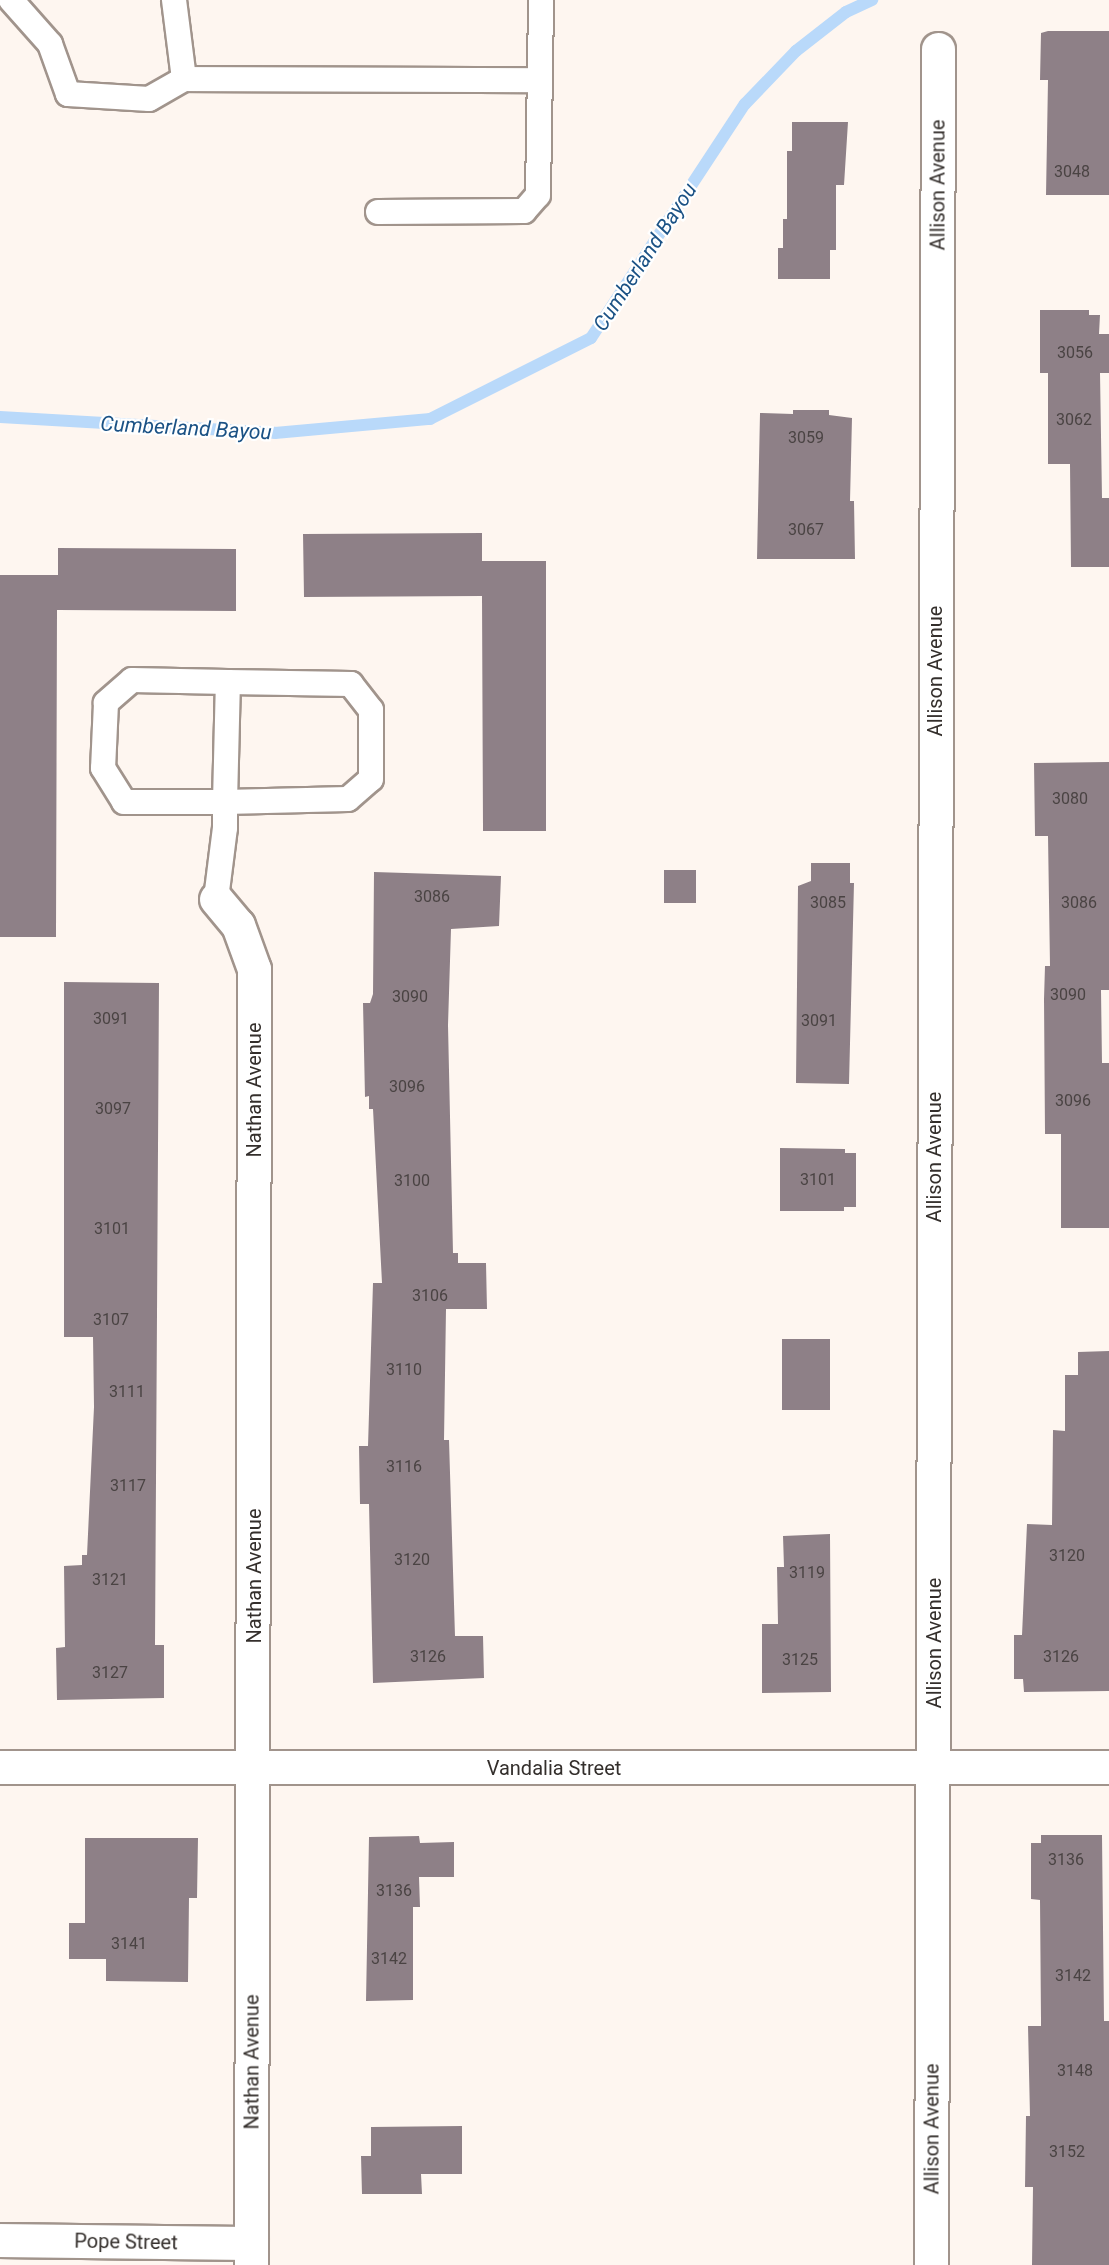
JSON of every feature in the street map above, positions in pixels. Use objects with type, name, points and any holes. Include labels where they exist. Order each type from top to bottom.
[{"type":"street","name":"Allison Avenue","points":[[931,2265],[939,49]]},
{"type":"street","name":"Nathan Avenue","points":[[216,899],[238,925],[254,969],[254,1769],[251,2254]]},
{"type":"street","name":"Vandalia Street","points":[[0,1767],[254,1769],[1109,1767]]},
{"type":"street","name":"Pope Street","points":[[0,2240],[251,2254]]},
{"type":"lane","points":[[11,0],[50,44],[68,94],[149,99],[184,79],[540,80]]},
{"type":"lane","points":[[174,0],[184,79]]},
{"type":"lane","points":[[378,212],[524,211],[538,195],[541,0]]},
{"type":"lane","points":[[132,680],[228,682],[351,684],[371,710],[371,779],[348,800],[124,802],[103,768],[106,703],[132,680]]},
{"type":"lane","points":[[216,899],[225,802],[228,682]]},
{"type":"building","points":[[1109,31],[1109,195],[1046,195],[1048,80],[1040,80],[1041,33]]},
{"type":"building","points":[[792,122],[848,122],[844,185],[836,185],[836,250],[830,250],[830,279],[778,279],[778,248],[783,248],[783,219],[787,219],[787,151],[792,151]]},
{"type":"building","points":[[1040,310],[1089,310],[1089,315],[1100,315],[1099,334],[1109,334],[1109,373],[1100,373],[1102,498],[1109,498],[1109,567],[1071,567],[1070,464],[1048,464],[1048,373],[1040,373]]},
{"type":"building","points":[[793,410],[829,410],[829,415],[852,418],[850,501],[854,501],[855,559],[757,559],[760,413],[793,414]]},
{"type":"building","points":[[482,533],[482,561],[546,561],[546,831],[483,831],[482,596],[304,597],[303,534]]},
{"type":"building","points":[[58,548],[236,549],[236,611],[57,610],[56,937],[0,937],[0,575],[58,575]]},
{"type":"building","points":[[1109,762],[1109,990],[1101,990],[1102,1063],[1109,1063],[1109,1228],[1061,1228],[1061,1134],[1045,1134],[1044,999],[1045,966],[1050,966],[1048,836],[1035,836],[1034,763]]},
{"type":"building","points":[[811,863],[850,863],[850,883],[854,883],[849,1084],[796,1083],[798,886],[811,881]]},
{"type":"building","points":[[664,870],[696,870],[696,903],[664,903]]},
{"type":"building","points":[[374,872],[501,876],[499,926],[451,929],[448,1025],[453,1253],[458,1253],[458,1263],[486,1263],[487,1309],[446,1309],[444,1440],[449,1440],[455,1636],[483,1636],[484,1678],[373,1683],[369,1504],[360,1504],[359,1446],[368,1446],[373,1283],[382,1283],[373,1109],[369,1109],[369,1096],[365,1097],[363,1003],[370,1003],[373,994]]},
{"type":"building","points":[[64,982],[159,983],[155,1645],[164,1645],[164,1698],[57,1700],[56,1648],[65,1647],[64,1566],[82,1565],[82,1555],[87,1555],[94,1407],[93,1337],[64,1337]]},
{"type":"building","points":[[780,1148],[845,1149],[845,1153],[856,1153],[856,1207],[844,1207],[844,1211],[780,1211]]},
{"type":"building","points":[[782,1339],[830,1339],[830,1410],[782,1410]]},
{"type":"building","points":[[1109,1351],[1109,1691],[1024,1692],[1023,1679],[1014,1679],[1014,1635],[1022,1635],[1027,1524],[1052,1525],[1053,1430],[1065,1431],[1065,1375],[1078,1375],[1078,1352]]},
{"type":"building","points":[[830,1534],[831,1692],[762,1693],[762,1624],[778,1624],[777,1567],[784,1567],[783,1536]]},
{"type":"building","points":[[1041,1835],[1102,1835],[1104,2021],[1109,2021],[1109,2265],[1032,2265],[1033,2187],[1025,2187],[1026,2116],[1030,2116],[1028,2026],[1041,2026],[1041,2021],[1040,1900],[1031,1899],[1031,1843],[1041,1843]]},
{"type":"building","points":[[419,1836],[420,1843],[454,1842],[454,1877],[419,1877],[420,1907],[413,1907],[413,2000],[366,2001],[369,1837]]},
{"type":"building","points":[[85,1838],[198,1838],[197,1898],[189,1898],[188,1982],[106,1981],[106,1959],[69,1959],[69,1923],[85,1923]]},
{"type":"building","points":[[462,2126],[462,2174],[421,2174],[422,2194],[362,2194],[361,2156],[371,2156],[371,2127]]},
{"type":"waterway","name":"Cumberland Bayou","points":[[0,417],[275,433],[430,419],[591,338],[745,104],[796,51],[846,12],[872,0]]}]
